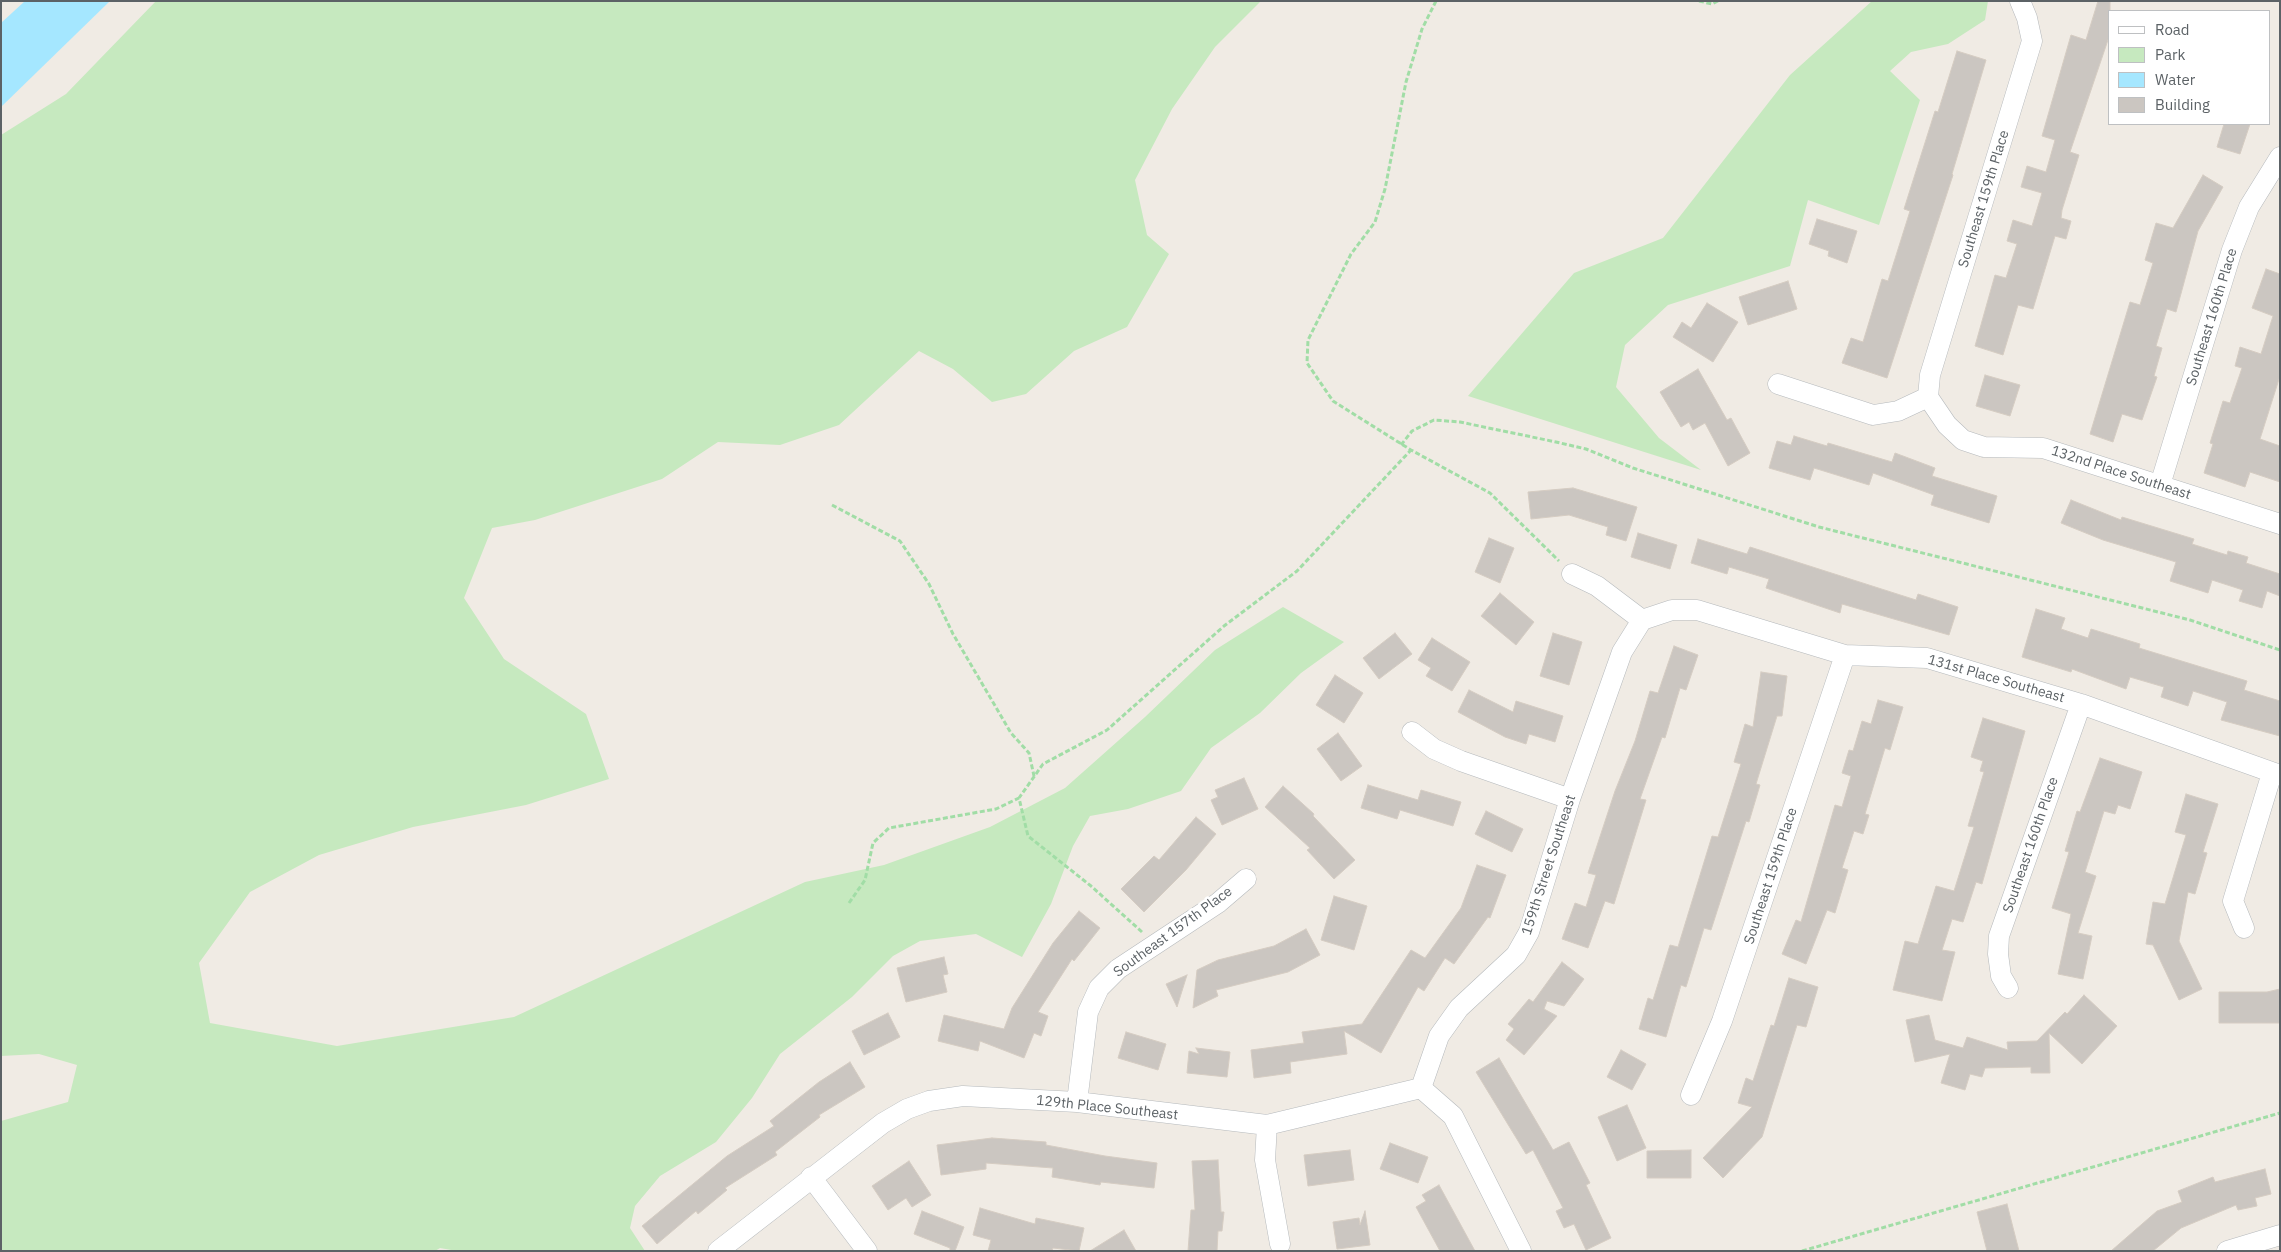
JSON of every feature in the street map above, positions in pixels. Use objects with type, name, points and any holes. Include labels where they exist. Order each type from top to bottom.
[{"type":"street","name":"Southeast 159th Place","points":[[1928,397],[1930,375],[2032,41],[2027,18],[2020,1]]},
{"type":"street","name":"Southeast 160th Place","points":[[2160,485],[2232,250],[2249,207],[2280,157]]},
{"type":"street","points":[[1778,384],[1873,415],[1898,411],[1928,397]]},
{"type":"street","name":"132nd Place Southeast","points":[[1928,397],[1947,425],[1963,440],[1984,447],[2043,448],[2280,524]]},
{"type":"street","points":[[1572,574],[1597,586],[1642,620]]},
{"type":"street","name":"131st Place Southeast","points":[[1642,620],[1672,610],[1696,610],[1844,655],[1927,658],[2081,704],[2276,774]]},
{"type":"street","name":"159th Street Southeast","points":[[1421,1088],[1439,1036],[1460,1008],[1516,955],[1528,932],[1570,799],[1622,652],[1642,620]]},
{"type":"street","name":"Southeast 159th Place","points":[[1691,1095],[1722,1021],[1844,655]]},
{"type":"street","name":"Southeast 160th Place","points":[[2008,988],[2001,976],[1998,954],[2000,936],[2081,704]]},
{"type":"street","points":[[1412,732],[1434,748],[1461,761],[1570,799]]},
{"type":"street","points":[[2244,928],[2232,901],[2276,774]]},
{"type":"street","name":"Southeast 157th Place","points":[[1077,1102],[1088,1012],[1099,988],[1118,969],[1218,903],[1246,878]]},
{"type":"street","points":[[1421,1088],[1453,1116],[1521,1251]]},
{"type":"street","name":"129th Place Southeast","points":[[718,1251],[883,1123],[906,1109],[929,1101],[963,1096],[1077,1102],[1267,1125],[1421,1088]]},
{"type":"street","points":[[1267,1125],[1265,1160],[1280,1244]]},
{"type":"street","points":[[811,1177],[867,1251]]},
{"type":"street","points":[[2228,1251],[2280,1235]]},
{"type":"path","points":[[1436,1],[1422,29],[1406,82],[1384,189],[1375,222],[1351,254],[1308,340],[1307,363],[1333,401],[1401,445],[1490,493],[1572,574]]},
{"type":"path","points":[[1700,1],[1712,4],[1718,1]]},
{"type":"path","points":[[1401,445],[1412,431],[1434,420],[1460,422],[1556,442],[1586,449],[1633,468],[1819,527],[2190,620],[2280,650]]},
{"type":"path","points":[[850,904],[865,880],[873,843],[889,828],[996,809],[1019,798],[1043,764],[1107,730],[1224,626],[1297,571],[1410,450]]},
{"type":"path","points":[[832,505],[900,541],[929,584],[952,634],[1011,733],[1029,753],[1034,777]]},
{"type":"path","points":[[1019,798],[1028,836],[1091,886],[1156,944]]},
{"type":"path","points":[[1802,1251],[2280,1113]]},
{"type":"green space","points":[[156,1],[1261,1],[1215,47],[1172,109],[1135,180],[1147,235],[1169,254],[1127,327],[1074,351],[1026,394],[992,402],[953,369],[919,351],[839,425],[780,445],[718,442],[662,479],[535,520],[492,528],[464,598],[504,659],[586,714],[609,779],[526,805],[413,827],[319,855],[250,892],[199,963],[210,1023],[337,1046],[514,1017],[805,882],[884,865],[990,827],[1065,788],[1145,717],[1215,650],[1283,607],[1344,642],[1301,673],[1260,713],[1211,748],[1181,791],[1128,809],[1090,816],[1073,846],[1051,904],[1022,957],[976,934],[920,941],[893,956],[852,997],[780,1054],[752,1098],[716,1142],[660,1176],[635,1206],[630,1228],[645,1251],[457,1251],[440,1248],[435,1251],[1,1251],[1,1121],[68,1102],[77,1065],[39,1054],[1,1056],[1,135],[66,94]]},
{"type":"green space","points":[[1872,1],[1988,1],[1985,20],[1948,44],[1911,52],[1890,71],[1920,100],[1879,225],[1808,200],[1790,266],[1668,305],[1625,345],[1616,387],[1659,438],[1701,470],[1468,396],[1574,273],[1663,238],[1790,75]]},
{"type":"water","points":[[25,1],[110,1],[1,107],[1,23]]},
{"type":"building","points":[[2098,1],[2110,1],[2110,10],[2108,10],[2108,40],[2070,152],[2079,155],[2062,210],[2061,218],[2071,221],[2066,239],[2055,236],[2033,309],[2018,305],[2003,355],[1975,346],[1995,275],[2006,278],[2017,244],[2007,241],[2013,220],[2032,226],[2042,193],[2021,187],[2027,166],[2046,172],[2055,140],[2042,136],[2071,35],[2086,40]]},
{"type":"building","points":[[1957,51],[1986,60],[1953,175],[1887,378],[1842,363],[1851,338],[1863,342],[1882,279],[1888,281],[1910,211],[1904,209],[1935,111],[1938,112]]},
{"type":"building","points":[[2224,125],[2250,125],[2240,154],[2217,147]]},
{"type":"building","points":[[2203,175],[2223,187],[2198,231],[2176,312],[2167,309],[2156,346],[2162,348],[2154,376],[2157,377],[2142,420],[2122,414],[2113,442],[2090,434],[2130,302],[2140,305],[2153,263],[2145,260],[2156,223],[2173,228]]},
{"type":"building","points":[[1817,219],[1857,231],[1847,263],[1828,256],[1829,251],[1809,244]]},
{"type":"building","points":[[2266,269],[2280,274],[2280,376],[2260,439],[2280,446],[2280,482],[2250,472],[2245,487],[2204,473],[2213,444],[2210,443],[2223,401],[2230,403],[2242,368],[2235,366],[2240,347],[2261,354],[2273,316],[2252,308]]},
{"type":"building","points":[[1788,281],[1797,309],[1748,325],[1739,297]]},
{"type":"building","points":[[1707,303],[1738,322],[1713,362],[1673,337],[1682,322],[1691,328]]},
{"type":"building","points":[[1698,369],[1727,420],[1731,418],[1750,453],[1728,466],[1705,423],[1693,430],[1689,422],[1681,427],[1660,392]]},
{"type":"building","points":[[1985,375],[2020,385],[2010,416],[1976,406]]},
{"type":"building","points":[[1794,436],[1827,446],[1828,443],[1892,462],[1895,453],[1935,468],[1932,476],[1997,496],[1989,523],[1931,505],[1934,495],[1873,473],[1869,485],[1814,468],[1810,480],[1769,468],[1777,441],[1791,445]]},
{"type":"building","points":[[1573,488],[1637,507],[1626,541],[1606,535],[1608,527],[1569,515],[1531,519],[1528,492]]},
{"type":"building","points":[[2071,500],[2121,520],[2122,517],[2194,539],[2192,544],[2227,555],[2228,551],[2248,557],[2246,563],[2280,574],[2280,596],[2267,591],[2262,608],[2239,601],[2243,590],[2212,580],[2208,593],[2170,581],[2176,562],[2103,540],[2061,523]]},
{"type":"building","points":[[1638,533],[1677,545],[1670,569],[1631,557]]},
{"type":"building","points":[[1489,538],[1514,548],[1500,583],[1475,572]]},
{"type":"building","points":[[1698,539],[1747,554],[1750,547],[1916,600],[1918,594],[1958,607],[1949,635],[1842,604],[1840,613],[1766,588],[1769,579],[1729,567],[1727,574],[1691,563]]},
{"type":"building","points":[[1500,593],[1534,622],[1516,645],[1481,616]]},
{"type":"building","points":[[2036,609],[2065,618],[2061,629],[2088,638],[2091,629],[2140,644],[2139,648],[2247,681],[2244,690],[2280,701],[2280,736],[2221,720],[2227,702],[2193,691],[2188,706],[2161,697],[2164,687],[2130,677],[2126,689],[2072,669],[2071,672],[2022,657]]},
{"type":"building","points":[[1395,633],[1412,654],[1379,679],[1363,658]]},
{"type":"building","points":[[1553,633],[1582,642],[1569,685],[1540,676]]},
{"type":"building","points":[[1432,638],[1470,662],[1452,691],[1426,676],[1431,668],[1418,660]]},
{"type":"building","points":[[1674,646],[1698,655],[1686,690],[1680,688],[1665,738],[1662,737],[1640,799],[1646,800],[1614,904],[1605,901],[1588,948],[1562,939],[1575,903],[1586,907],[1596,875],[1588,873],[1615,791],[1635,741],[1650,691],[1658,693]]},
{"type":"building","points":[[1761,672],[1787,676],[1782,716],[1777,716],[1756,784],[1760,785],[1749,822],[1746,821],[1711,930],[1704,928],[1686,987],[1681,985],[1666,1037],[1639,1029],[1648,998],[1653,1000],[1670,945],[1678,947],[1712,836],[1718,837],[1741,764],[1734,762],[1745,724],[1753,727]]},
{"type":"building","points":[[1335,675],[1363,693],[1344,723],[1316,705]]},
{"type":"building","points":[[1469,690],[1513,712],[1516,701],[1563,716],[1555,742],[1529,734],[1526,744],[1505,737],[1458,712]]},
{"type":"building","points":[[1878,700],[1903,707],[1890,750],[1885,748],[1865,814],[1869,815],[1863,834],[1854,831],[1842,868],[1848,870],[1835,913],[1827,910],[1806,964],[1782,954],[1796,920],[1801,922],[1835,805],[1842,807],[1851,776],[1842,773],[1849,750],[1853,751],[1862,721],[1871,724]]},
{"type":"building","points":[[1983,718],[2025,731],[1982,884],[1976,882],[1963,922],[1952,919],[1942,950],[1955,952],[1942,1001],[1893,990],[1905,941],[1918,944],[1936,886],[1954,891],[1974,827],[1968,826],[1984,772],[1980,771],[1983,761],[1971,757]]},
{"type":"building","points":[[1338,733],[1362,766],[1341,781],[1317,749]]},
{"type":"building","points":[[2100,758],[2142,772],[2130,809],[2118,805],[2115,814],[2104,811],[2085,872],[2096,876],[2078,933],[2092,936],[2083,979],[2058,974],[2071,914],[2052,908],[2069,852],[2065,851],[2077,811],[2080,812]]},
{"type":"building","points":[[1244,778],[1258,809],[1222,825],[1211,800],[1218,797],[1215,790]]},
{"type":"building","points":[[1368,785],[1418,800],[1421,790],[1461,802],[1453,826],[1400,810],[1397,819],[1361,808]]},
{"type":"building","points":[[1283,786],[1314,814],[1313,816],[1355,860],[1334,879],[1307,850],[1310,848],[1265,807]]},
{"type":"building","points":[[2186,794],[2218,804],[2203,852],[2207,853],[2195,894],[2188,892],[2179,941],[2202,989],[2179,1000],[2153,945],[2146,944],[2153,902],[2165,904],[2186,835],[2175,832]]},
{"type":"building","points":[[1486,811],[1523,829],[1512,852],[1475,834]]},
{"type":"building","points":[[1196,817],[1216,834],[1186,870],[1144,912],[1121,889],[1154,856],[1159,860]]},
{"type":"building","points":[[1477,865],[1506,875],[1490,918],[1488,917],[1454,964],[1445,958],[1424,991],[1418,987],[1381,1053],[1344,1031],[1347,1054],[1290,1062],[1291,1073],[1254,1078],[1251,1050],[1304,1043],[1302,1032],[1362,1024],[1411,950],[1425,958],[1461,908]]},
{"type":"building","points":[[1334,896],[1367,906],[1354,950],[1321,940]]},
{"type":"building","points":[[1079,911],[1100,928],[1074,961],[1072,959],[1038,1012],[1048,1016],[1041,1036],[1034,1033],[1024,1058],[980,1041],[978,1051],[938,1041],[944,1015],[1004,1029],[1012,1008],[1053,943]]},
{"type":"building","points":[[1306,929],[1320,955],[1288,972],[1216,990],[1218,996],[1193,1008],[1197,970],[1218,960],[1274,946]]},
{"type":"building","points":[[944,957],[948,974],[943,975],[947,992],[906,1002],[897,968]]},
{"type":"building","points":[[1562,962],[1584,979],[1564,1006],[1547,1001],[1544,1009],[1557,1016],[1524,1055],[1506,1040],[1514,1029],[1508,1024],[1529,999],[1533,1002]]},
{"type":"building","points":[[1187,975],[1177,1007],[1166,984]]},
{"type":"building","points":[[1789,978],[1818,987],[1806,1027],[1797,1025],[1762,1137],[1723,1178],[1703,1158],[1752,1107],[1738,1103],[1746,1078],[1753,1081],[1771,1025],[1774,1026]]},
{"type":"building","points":[[2280,989],[2280,1023],[2219,1023],[2219,992],[2267,992]]},
{"type":"building","points":[[2084,995],[2117,1026],[2082,1064],[2049,1033],[2050,1073],[2031,1073],[2031,1067],[1985,1068],[1982,1077],[1970,1074],[1965,1090],[1941,1083],[1950,1054],[1915,1062],[1906,1020],[1929,1015],[1935,1040],[1963,1048],[1967,1037],[2008,1050],[2007,1042],[2037,1041],[2065,1012],[2067,1014]]},
{"type":"building","points":[[888,1013],[900,1037],[864,1055],[852,1031]]},
{"type":"building","points":[[1126,1032],[1166,1044],[1158,1070],[1118,1058]]},
{"type":"building","points":[[1196,1048],[1230,1052],[1227,1077],[1187,1073],[1189,1051],[1199,1054]]},
{"type":"building","points":[[1621,1050],[1646,1064],[1632,1090],[1607,1077]]},
{"type":"building","points":[[1499,1058],[1553,1150],[1569,1142],[1590,1183],[1586,1185],[1611,1238],[1586,1250],[1574,1224],[1564,1228],[1556,1211],[1563,1208],[1533,1150],[1526,1154],[1476,1072]]},
{"type":"building","points":[[850,1062],[865,1087],[819,1115],[820,1117],[775,1152],[777,1155],[725,1188],[727,1190],[698,1214],[696,1211],[657,1244],[642,1226],[727,1156],[774,1126],[770,1121],[819,1082]]},
{"type":"building","points":[[1627,1105],[1646,1148],[1617,1161],[1598,1117]]},
{"type":"building","points":[[992,1138],[1046,1142],[1046,1145],[1157,1163],[1154,1188],[1101,1182],[1100,1185],[1052,1177],[1053,1168],[986,1163],[986,1169],[941,1175],[937,1145]]},
{"type":"building","points":[[1390,1143],[1428,1157],[1418,1183],[1380,1169]]},
{"type":"building","points":[[1350,1150],[1354,1180],[1308,1186],[1304,1155]]},
{"type":"building","points":[[1691,1150],[1691,1178],[1647,1178],[1647,1151]]},
{"type":"building","points":[[1218,1160],[1221,1212],[1224,1212],[1222,1231],[1218,1231],[1217,1251],[1188,1251],[1191,1210],[1195,1210],[1192,1161]]},
{"type":"building","points":[[909,1161],[931,1195],[912,1207],[906,1198],[888,1210],[872,1186]]},
{"type":"building","points":[[2265,1169],[2271,1194],[2255,1198],[2257,1206],[2238,1210],[2236,1205],[2181,1228],[2153,1251],[2111,1251],[2157,1211],[2182,1202],[2178,1191],[2213,1177],[2215,1182]]},
{"type":"building","points":[[1439,1185],[1475,1251],[1440,1251],[1416,1207],[1426,1201],[1422,1195]]},
{"type":"building","points":[[2007,1204],[2019,1251],[1987,1251],[1977,1212]]},
{"type":"building","points":[[980,1208],[1035,1224],[1036,1218],[1084,1228],[1079,1251],[1053,1248],[1052,1251],[988,1251],[991,1240],[973,1235]]},
{"type":"building","points":[[922,1211],[964,1227],[955,1251],[950,1251],[950,1248],[914,1234]]},
{"type":"building","points":[[1365,1211],[1370,1245],[1337,1249],[1333,1222],[1359,1218],[1360,1225]]},
{"type":"building","points":[[1124,1230],[1136,1251],[1090,1251]]}]
